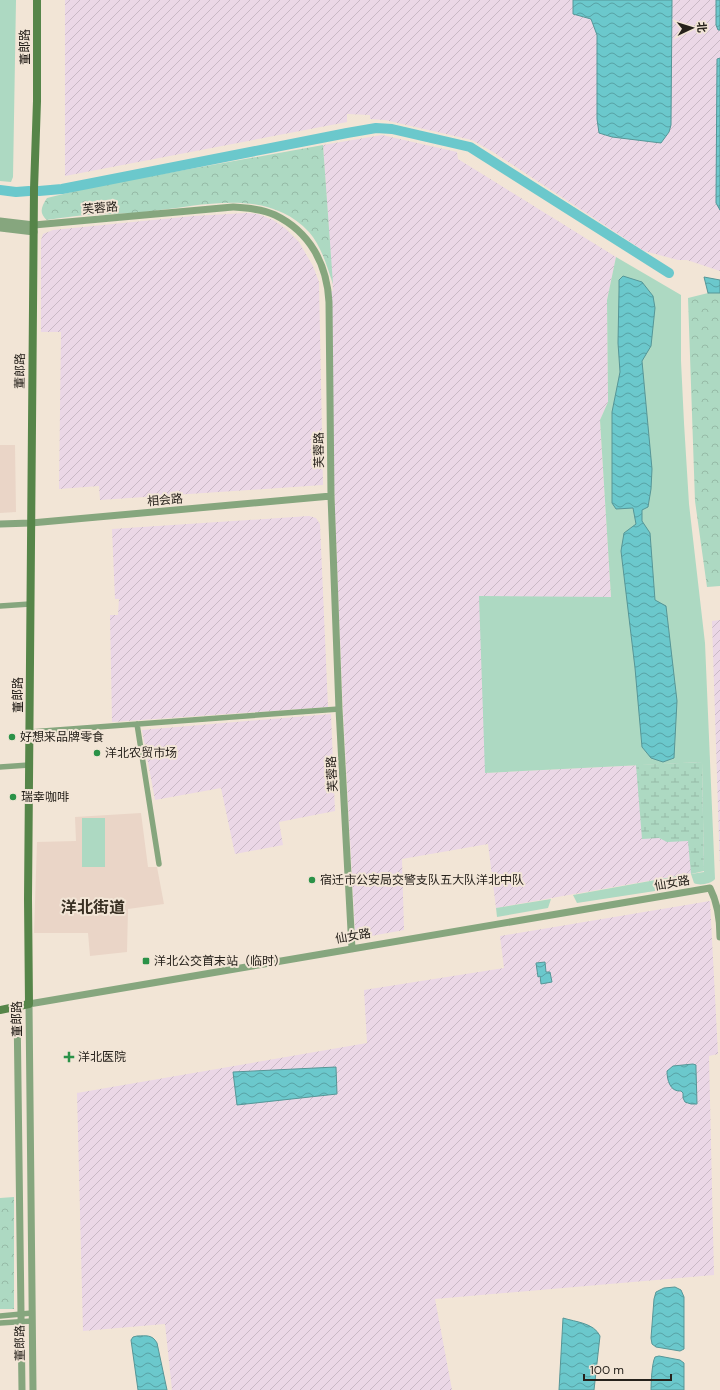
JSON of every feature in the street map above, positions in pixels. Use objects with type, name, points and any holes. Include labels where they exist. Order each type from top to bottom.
[{"type":"main road","name":"董郎路","points":[[29,1004],[28,899],[30,604],[37,0]]},
{"type":"main road","name":"仙女路","points":[[0,1010],[29,1004]]},
{"type":"street","name":"芙蓉路","points":[[34,228],[233,207],[252,208],[275,215],[296,228],[311,245],[321,263],[328,290],[331,496],[352,949]]},
{"type":"street","points":[[0,221],[34,228]]},
{"type":"street","points":[[0,228],[34,228]]},
{"type":"street","name":"相会路","points":[[0,524],[331,496]]},
{"type":"street","points":[[0,606],[30,604]]},
{"type":"street","points":[[30,732],[340,709]]},
{"type":"street","points":[[138,724],[159,864]]},
{"type":"street","points":[[0,767],[29,765]]},
{"type":"street","name":"仙女路","points":[[29,1004],[710,888],[719,916],[720,937]]},
{"type":"street","name":"董郎路","points":[[29,1004],[33,1390]]},
{"type":"street","name":"董郎路","points":[[17,1007],[22,1390]]},
{"type":"street","points":[[0,1324],[32,1313]]},
{"type":"street","points":[[0,1316],[21,1318],[32,1321]]},
{"type":"shaded area","points":[[65,0],[720,0],[720,271],[687,260],[678,260],[644,251],[493,152],[472,140],[385,120],[370,119],[370,115],[347,114],[347,122],[65,176]]},
{"type":"shaded area","points":[[382,135],[457,152],[458,159],[616,257],[607,300],[608,402],[600,420],[611,597],[485,773],[702,762],[704,871],[496,908],[488,844],[402,859],[404,930],[360,938],[359,931],[355,930],[343,710],[334,488],[330,291],[333,291],[323,145]]},
{"type":"shaded area","points":[[247,213],[258,214],[273,220],[285,228],[299,242],[313,266],[319,282],[323,485],[100,500],[99,486],[59,489],[61,332],[41,332],[41,240],[43,234],[53,230],[193,216]]},
{"type":"shaded area","points":[[0,445],[15,445],[16,512],[0,513]]},
{"type":"shaded area","points":[[309,516],[316,518],[320,524],[328,707],[112,722],[110,615],[118,615],[119,599],[115,599],[112,529]]},
{"type":"shaded area","points":[[720,620],[720,870],[712,621]]},
{"type":"shaded area","points":[[331,714],[335,811],[279,822],[283,845],[235,854],[221,788],[155,800],[142,730]]},
{"type":"shaded area","points":[[141,813],[148,867],[157,867],[164,904],[128,909],[127,952],[90,956],[88,933],[34,933],[37,842],[76,841],[75,817]]},
{"type":"shaded area","points":[[710,901],[718,1054],[709,1056],[714,1275],[435,1299],[452,1390],[172,1390],[165,1324],[83,1331],[77,1093],[367,1043],[364,990],[504,968],[500,936]]},
{"type":"green space","points":[[0,0],[16,0],[13,177],[11,182],[0,181]]},
{"type":"green space","points":[[323,145],[333,284],[321,251],[309,232],[293,218],[275,209],[255,204],[214,203],[145,212],[71,216],[47,220],[42,215],[42,207],[47,198],[96,186]]},
{"type":"green space","points":[[616,257],[681,295],[681,361],[684,423],[689,504],[705,643],[715,879],[705,884],[694,883],[691,874],[704,872],[702,762],[485,773],[479,596],[611,597],[600,420],[608,402],[607,300]]},
{"type":"green space","points":[[708,293],[720,293],[720,586],[707,587],[695,501],[688,298]]},
{"type":"green space","points":[[702,762],[704,871],[691,874],[688,841],[667,842],[659,838],[642,839],[636,765]]},
{"type":"green space","points":[[82,818],[105,818],[105,867],[82,867]]},
{"type":"green space","points":[[683,875],[684,885],[681,887],[577,903],[573,895]]},
{"type":"green space","points":[[551,899],[548,908],[497,917],[496,908]]},
{"type":"green space","points":[[14,1197],[14,1309],[0,1309],[0,1198]]},
{"type":"water","points":[[573,0],[672,0],[671,125],[669,132],[661,143],[612,137],[599,133],[597,119],[597,35],[591,19],[573,14]]},
{"type":"water","points":[[716,0],[720,0],[720,30],[718,30],[716,25]]},
{"type":"water","points":[[720,58],[720,210],[716,203],[717,59]]},
{"type":"water","points":[[623,276],[642,282],[653,296],[655,308],[651,346],[642,361],[652,469],[648,507],[642,510],[642,521],[650,533],[655,600],[666,606],[677,701],[674,758],[663,762],[651,758],[642,747],[635,668],[621,551],[624,533],[636,524],[633,508],[616,509],[612,503],[612,412],[620,372],[618,343],[619,280]]},
{"type":"water","points":[[704,277],[720,280],[720,293],[708,293]]},
{"type":"water","points":[[545,962],[546,972],[550,972],[552,982],[541,984],[540,976],[538,977],[536,963]]},
{"type":"water","points":[[696,1065],[697,1104],[685,1102],[683,1093],[681,1091],[674,1090],[670,1085],[667,1074],[667,1071],[673,1066]]},
{"type":"water","points":[[336,1067],[337,1094],[237,1105],[233,1072]]},
{"type":"water","points":[[675,1287],[681,1290],[684,1297],[684,1349],[680,1351],[656,1347],[652,1344],[651,1338],[654,1299],[656,1292],[664,1288]]},
{"type":"water","points":[[563,1318],[594,1328],[600,1336],[594,1390],[559,1390]]},
{"type":"water","points":[[133,1337],[151,1337],[157,1343],[167,1390],[138,1390],[131,1340]]},
{"type":"water","points":[[659,1356],[680,1360],[684,1363],[684,1390],[651,1390],[654,1360],[655,1357]]},
{"type":"waterway","points":[[39,191],[62,189],[347,133],[376,128],[392,129],[470,147],[669,273]]},
{"type":"waterway","points":[[0,190],[16,192],[29,191]]},
{"type":"place","name":"好想来品牌零食","points":[[12,737]]},
{"type":"place","name":"洋北农贸市场","points":[[97,753]]},
{"type":"place","name":"瑞幸咖啡","points":[[13,797]]},
{"type":"place","name":"宿迁市公安局交警支队五大队洋北中队","points":[[312,880]]},
{"type":"place","name":"洋北公交首末站（临时）","points":[[146,961]]},
{"type":"place","name":"洋北医院","points":[[69,1057]]},
{"type":"district","name":"洋北街道","points":[[93,907]]}]
